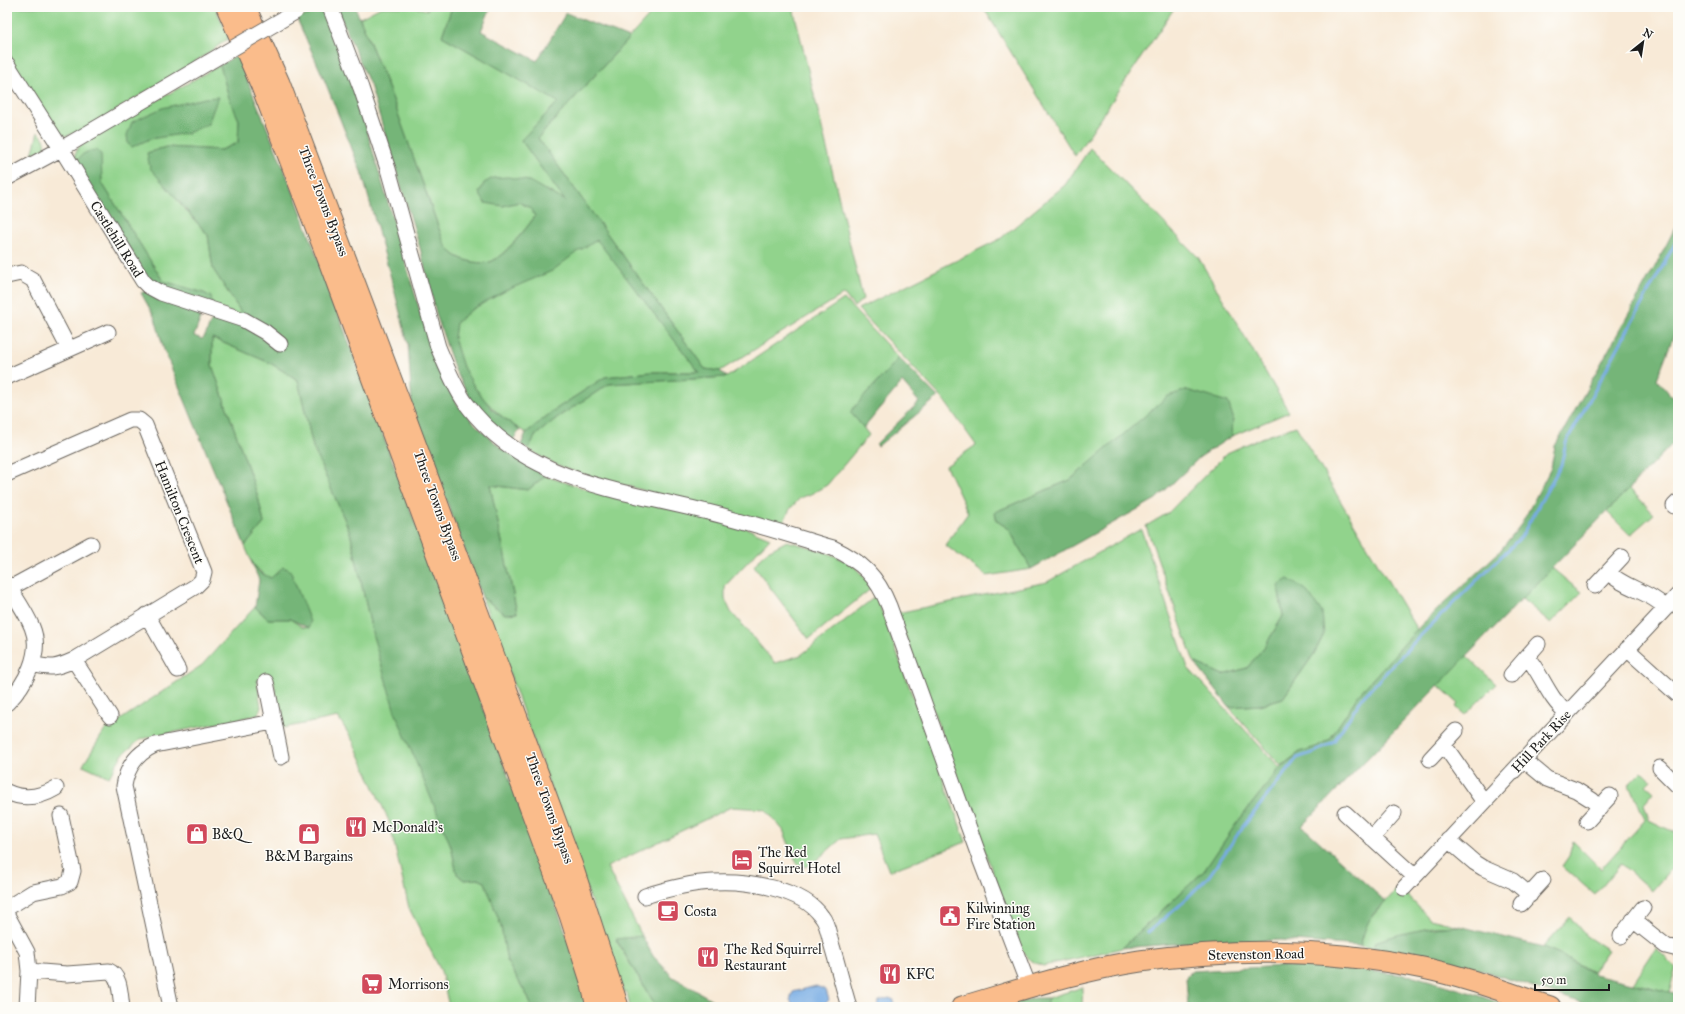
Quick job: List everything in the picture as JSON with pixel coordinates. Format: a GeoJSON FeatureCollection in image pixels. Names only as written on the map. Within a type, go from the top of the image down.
{"type":"FeatureCollection","features":[{"type":"Feature","properties":{"kind":"highway","name":"Three Towns Bypass"},"geometry":{"type":"LineString","coordinates":[[226,7],[261,84],[383,407],[565,901],[591,981],[597,1007]]}},
{"type":"Feature","properties":{"kind":"highway","name":"Three Towns Bypass"},"geometry":{"type":"LineString","coordinates":[[245,7],[279,83],[407,421],[572,866],[618,1007]]}},
{"type":"Feature","properties":{"kind":"highway","name":"Stevenston Road"},"geometry":{"type":"LineString","coordinates":[[962,1007],[1072,975],[1140,961],[1198,955],[1286,952],[1320,953],[1365,958],[1424,968],[1478,983],[1550,1007]]}},
{"type":"Feature","properties":{"kind":"street"},"geometry":{"type":"LineString","coordinates":[[330,7],[361,88],[388,169],[438,347],[464,401],[482,422],[501,440],[522,455],[545,468],[563,475],[611,489],[728,516],[834,548],[858,562],[869,572],[878,583],[889,606],[976,848],[1028,987]]}},
{"type":"Feature","properties":{"kind":"street"},"geometry":{"type":"LineString","coordinates":[[7,178],[62,149],[299,9]]}},
{"type":"Feature","properties":{"kind":"street","name":"Castlehill Road"},"geometry":{"type":"LineString","coordinates":[[7,65],[62,149],[138,274],[148,286],[161,292],[244,320],[265,332],[280,344]]}},
{"type":"Feature","properties":{"kind":"street"},"geometry":{"type":"LineString","coordinates":[[7,276],[21,273],[33,280],[69,349]]}},
{"type":"Feature","properties":{"kind":"street"},"geometry":{"type":"LineString","coordinates":[[7,377],[108,332]]}},
{"type":"Feature","properties":{"kind":"street","name":"Hamilton Crescent"},"geometry":{"type":"LineString","coordinates":[[7,474],[130,420],[134,419],[142,422],[145,425],[204,572],[202,580],[196,586],[74,660],[52,668],[32,664]]}},
{"type":"Feature","properties":{"kind":"street"},"geometry":{"type":"LineString","coordinates":[[7,703],[22,685],[32,664],[34,647],[32,628],[8,586],[91,544]]}},
{"type":"Feature","properties":{"kind":"street"},"geometry":{"type":"LineString","coordinates":[[1595,586],[1622,557]]}},
{"type":"Feature","properties":{"kind":"street"},"geometry":{"type":"LineString","coordinates":[[1608,572],[1615,579],[1654,598],[1666,608]]}},
{"type":"Feature","properties":{"kind":"street","name":"Hill Park Rise"},"geometry":{"type":"LineString","coordinates":[[1404,888],[1678,595]]}},
{"type":"Feature","properties":{"kind":"street"},"geometry":{"type":"LineString","coordinates":[[147,615],[178,670]]}},
{"type":"Feature","properties":{"kind":"street"},"geometry":{"type":"LineString","coordinates":[[1511,675],[1538,644]]}},
{"type":"Feature","properties":{"kind":"street"},"geometry":{"type":"LineString","coordinates":[[1627,649],[1678,695]]}},
{"type":"Feature","properties":{"kind":"street"},"geometry":{"type":"LineString","coordinates":[[1527,657],[1533,664],[1551,697],[1567,713]]}},
{"type":"Feature","properties":{"kind":"street"},"geometry":{"type":"LineString","coordinates":[[74,660],[110,716]]}},
{"type":"Feature","properties":{"kind":"street"},"geometry":{"type":"LineString","coordinates":[[266,682],[281,757]]}},
{"type":"Feature","properties":{"kind":"street"},"geometry":{"type":"LineString","coordinates":[[171,1007],[124,786],[126,776],[134,760],[146,749],[155,745],[273,722]]}},
{"type":"Feature","properties":{"kind":"street"},"geometry":{"type":"LineString","coordinates":[[1430,759],[1456,731]]}},
{"type":"Feature","properties":{"kind":"street"},"geometry":{"type":"LineString","coordinates":[[1444,745],[1484,802]]}},
{"type":"Feature","properties":{"kind":"street"},"geometry":{"type":"LineString","coordinates":[[1524,760],[1547,779],[1576,790],[1592,800],[1600,808]]}},
{"type":"Feature","properties":{"kind":"street"},"geometry":{"type":"LineString","coordinates":[[1660,768],[1678,786]]}},
{"type":"Feature","properties":{"kind":"street"},"geometry":{"type":"LineString","coordinates":[[7,792],[12,795],[34,797],[46,795],[56,788]]}},
{"type":"Feature","properties":{"kind":"street"},"geometry":{"type":"LineString","coordinates":[[1587,821],[1610,796]]}},
{"type":"Feature","properties":{"kind":"street"},"geometry":{"type":"LineString","coordinates":[[1344,813],[1414,876]]}},
{"type":"Feature","properties":{"kind":"street"},"geometry":{"type":"LineString","coordinates":[[1372,838],[1394,813]]}},
{"type":"Feature","properties":{"kind":"street"},"geometry":{"type":"LineString","coordinates":[[7,908],[33,892],[67,884],[72,879],[73,871],[61,816]]}},
{"type":"Feature","properties":{"kind":"street"},"geometry":{"type":"LineString","coordinates":[[1448,840],[1475,863],[1513,881],[1525,900],[1543,880]]}},
{"type":"Feature","properties":{"kind":"street"},"geometry":{"type":"LineString","coordinates":[[645,896],[675,887],[714,882],[757,885],[792,894],[804,900],[813,906],[824,918],[849,1007]]}},
{"type":"Feature","properties":{"kind":"street"},"geometry":{"type":"LineString","coordinates":[[1621,936],[1643,908]]}},
{"type":"Feature","properties":{"kind":"street"},"geometry":{"type":"LineString","coordinates":[[7,915],[28,952],[29,971],[27,1007]]}},
{"type":"Feature","properties":{"kind":"street"},"geometry":{"type":"LineString","coordinates":[[1633,920],[1666,946],[1678,948]]}},
{"type":"Feature","properties":{"kind":"street"},"geometry":{"type":"LineString","coordinates":[[29,971],[67,974],[106,970],[112,972],[118,979],[122,1007]]}},
{"type":"Feature","properties":{"kind":"green space"},"geometry":{"type":"Polygon","coordinates":[[[7,7],[215,7],[229,38],[204,56],[84,130],[66,136],[57,132],[7,54],[7,7]]]}},
{"type":"Feature","properties":{"kind":"green space"},"geometry":{"type":"Polygon","coordinates":[[[337,7],[355,7],[392,97],[445,244],[450,251],[458,257],[468,261],[480,263],[490,262],[501,255],[521,235],[535,216],[530,208],[519,202],[503,206],[485,203],[479,193],[484,183],[493,178],[508,177],[529,181],[565,201],[521,140],[558,102],[442,36],[452,7],[491,7],[481,31],[537,61],[566,13],[629,38],[538,138],[705,369],[720,371],[727,377],[609,384],[558,417],[536,435],[528,449],[521,445],[526,433],[553,411],[605,377],[651,372],[699,372],[597,240],[577,252],[552,271],[505,291],[471,310],[456,323],[454,338],[463,367],[475,388],[493,410],[520,430],[512,441],[488,419],[470,398],[455,370],[437,317],[420,248],[370,85],[337,7]]]}},
{"type":"Feature","properties":{"kind":"green space"},"geometry":{"type":"Polygon","coordinates":[[[381,7],[414,7],[428,10],[429,7],[452,7],[442,36],[559,102],[521,140],[566,202],[547,190],[503,206],[519,202],[530,208],[535,216],[508,249],[490,262],[480,263],[458,257],[449,250],[443,240],[392,97],[360,18],[381,7]]]}},
{"type":"Feature","properties":{"kind":"green space"},"geometry":{"type":"Polygon","coordinates":[[[657,7],[793,7],[863,299],[854,307],[844,294],[720,371],[705,369],[538,138],[657,7]]]}},
{"type":"Feature","properties":{"kind":"green space"},"geometry":{"type":"Polygon","coordinates":[[[983,7],[1175,7],[1075,156],[983,7]]]}},
{"type":"Feature","properties":{"kind":"green space"},"geometry":{"type":"Polygon","coordinates":[[[314,12],[323,13],[327,16],[354,87],[422,318],[443,377],[458,405],[476,425],[502,449],[545,476],[528,490],[490,485],[517,613],[505,614],[482,597],[412,407],[408,344],[362,174],[324,79],[297,19],[314,12]]]}},
{"type":"Feature","properties":{"kind":"green space"},"geometry":{"type":"Polygon","coordinates":[[[237,55],[295,196],[584,982],[589,1007],[532,1007],[527,995],[507,962],[501,926],[485,882],[478,879],[464,880],[457,874],[451,846],[395,712],[373,636],[350,532],[313,447],[298,380],[270,363],[212,338],[212,365],[258,497],[264,523],[245,546],[164,350],[155,318],[141,293],[148,290],[194,309],[199,313],[200,320],[194,336],[202,339],[214,319],[226,316],[244,317],[213,269],[208,235],[150,168],[147,153],[166,147],[221,150],[238,143],[239,120],[229,98],[220,65],[237,55]]]}},
{"type":"Feature","properties":{"kind":"green space"},"geometry":{"type":"Polygon","coordinates":[[[220,65],[229,98],[239,120],[238,143],[221,150],[166,147],[147,153],[180,204],[208,235],[213,269],[244,317],[213,306],[204,293],[163,281],[102,183],[101,164],[76,164],[76,151],[90,138],[220,65]]]}},
{"type":"Feature","properties":{"kind":"green space"},"geometry":{"type":"Polygon","coordinates":[[[218,97],[208,124],[188,133],[150,139],[132,147],[128,144],[127,135],[132,122],[162,108],[205,98],[218,97]]]}},
{"type":"Feature","properties":{"kind":"green space"},"geometry":{"type":"Polygon","coordinates":[[[38,132],[45,141],[45,148],[32,155],[38,132]]]}},
{"type":"Feature","properties":{"kind":"green space"},"geometry":{"type":"Polygon","coordinates":[[[1090,148],[1198,257],[1289,412],[1232,436],[1233,417],[1108,449],[1070,480],[995,512],[997,521],[1009,529],[1031,569],[987,576],[945,545],[968,513],[946,466],[976,445],[943,399],[858,309],[1000,239],[1065,185],[1090,148]]]}},
{"type":"Feature","properties":{"kind":"green space"},"geometry":{"type":"Polygon","coordinates":[[[96,150],[101,154],[102,183],[163,281],[204,293],[211,297],[213,306],[160,288],[146,278],[76,164],[83,154],[96,150]]]}},
{"type":"Feature","properties":{"kind":"green space"},"geometry":{"type":"Polygon","coordinates":[[[1678,222],[1678,324],[1657,379],[1678,404],[1678,438],[1302,826],[1386,902],[1369,921],[1360,946],[1280,940],[1172,944],[1122,948],[1204,871],[1236,824],[1280,768],[1300,752],[1316,747],[1330,739],[1359,694],[1420,626],[1499,552],[1522,523],[1551,468],[1555,446],[1657,263],[1678,222]]]}},
{"type":"Feature","properties":{"kind":"green space"},"geometry":{"type":"Polygon","coordinates":[[[597,239],[699,372],[651,372],[605,377],[553,411],[526,433],[498,413],[475,388],[466,374],[459,358],[453,325],[471,310],[597,239]]]}},
{"type":"Feature","properties":{"kind":"green space"},"geometry":{"type":"Polygon","coordinates":[[[844,299],[899,358],[851,412],[869,435],[827,485],[800,498],[790,509],[781,527],[575,472],[548,461],[528,449],[536,435],[558,417],[609,384],[727,377],[844,299]]]}},
{"type":"Feature","properties":{"kind":"green space"},"geometry":{"type":"Polygon","coordinates":[[[212,338],[270,363],[298,380],[313,447],[350,532],[373,636],[451,846],[457,874],[464,880],[478,879],[485,882],[501,926],[507,962],[527,995],[532,1007],[449,1007],[441,971],[409,908],[389,821],[353,741],[338,717],[283,728],[273,678],[257,680],[261,707],[258,715],[141,739],[122,755],[109,777],[83,765],[105,730],[202,665],[255,607],[268,619],[290,619],[302,627],[309,628],[283,567],[271,579],[255,566],[245,546],[264,523],[258,497],[212,365],[212,338]]]}},
{"type":"Feature","properties":{"kind":"green space"},"geometry":{"type":"Polygon","coordinates":[[[899,358],[938,397],[878,446],[876,444],[919,402],[902,382],[864,428],[850,412],[899,358]]]}},
{"type":"Feature","properties":{"kind":"green space"},"geometry":{"type":"Polygon","coordinates":[[[1187,390],[1228,402],[1233,417],[1232,436],[1200,457],[1156,499],[1031,569],[1009,529],[997,521],[995,512],[1070,480],[1168,396],[1187,390]]]}},
{"type":"Feature","properties":{"kind":"green space"},"geometry":{"type":"Polygon","coordinates":[[[1296,426],[1417,630],[1359,694],[1330,739],[1316,747],[1300,752],[1281,766],[1229,707],[1259,705],[1283,698],[1314,654],[1324,634],[1278,585],[1283,616],[1265,646],[1247,668],[1223,675],[1194,662],[1146,526],[1168,513],[1227,453],[1256,440],[1296,426]]]}},
{"type":"Feature","properties":{"kind":"green space"},"geometry":{"type":"Polygon","coordinates":[[[545,476],[589,490],[736,524],[770,538],[725,586],[725,599],[731,612],[775,663],[801,655],[876,596],[966,842],[889,871],[874,834],[841,839],[811,865],[799,868],[783,830],[765,809],[731,807],[607,867],[642,936],[616,940],[656,1007],[630,1007],[627,993],[624,993],[482,597],[505,614],[517,613],[490,485],[528,490],[545,476]]]}},
{"type":"Feature","properties":{"kind":"green space"},"geometry":{"type":"Polygon","coordinates":[[[1629,488],[1654,514],[1630,535],[1607,512],[1629,488]]]}},
{"type":"Feature","properties":{"kind":"green space"},"geometry":{"type":"Polygon","coordinates":[[[1141,529],[1188,668],[1280,768],[1236,824],[1204,871],[1122,948],[1043,966],[1031,961],[1022,951],[897,613],[1047,582],[1141,529]]]}},
{"type":"Feature","properties":{"kind":"green space"},"geometry":{"type":"Polygon","coordinates":[[[787,541],[823,551],[851,563],[873,587],[809,639],[754,566],[766,552],[787,541]]]}},
{"type":"Feature","properties":{"kind":"green space"},"geometry":{"type":"Polygon","coordinates":[[[251,561],[259,572],[271,578],[283,567],[290,570],[310,622],[309,628],[290,619],[268,619],[255,607],[259,580],[251,561]]]}},
{"type":"Feature","properties":{"kind":"green space"},"geometry":{"type":"Polygon","coordinates":[[[1552,568],[1582,592],[1551,623],[1522,599],[1552,568]]]}},
{"type":"Feature","properties":{"kind":"green space"},"geometry":{"type":"Polygon","coordinates":[[[1288,579],[1305,589],[1322,612],[1324,634],[1314,654],[1283,698],[1259,705],[1229,707],[1194,662],[1223,675],[1247,668],[1265,646],[1283,616],[1278,585],[1288,579]]]}},
{"type":"Feature","properties":{"kind":"green space"},"geometry":{"type":"Polygon","coordinates":[[[1467,656],[1496,684],[1465,715],[1456,707],[1459,704],[1438,685],[1467,656]]]}},
{"type":"Feature","properties":{"kind":"green space"},"geometry":{"type":"Polygon","coordinates":[[[1642,771],[1651,780],[1646,785],[1654,792],[1644,804],[1649,820],[1678,834],[1678,860],[1652,891],[1621,864],[1595,895],[1562,866],[1569,856],[1573,841],[1601,869],[1645,820],[1633,791],[1628,785],[1642,771]]]}},
{"type":"Feature","properties":{"kind":"green space"},"geometry":{"type":"Polygon","coordinates":[[[1399,887],[1430,919],[1459,926],[1432,927],[1376,942],[1373,948],[1360,946],[1367,922],[1399,887]]]}},
{"type":"Feature","properties":{"kind":"green space"},"geometry":{"type":"Polygon","coordinates":[[[1570,917],[1586,936],[1608,950],[1592,972],[1562,955],[1543,947],[1570,917]]]}},
{"type":"Feature","properties":{"kind":"green space"},"geometry":{"type":"Polygon","coordinates":[[[1459,926],[1543,947],[1562,955],[1594,974],[1678,994],[1678,1007],[1595,1007],[1481,970],[1438,959],[1373,948],[1375,942],[1396,935],[1427,929],[1459,926]]]}},
{"type":"Feature","properties":{"kind":"green space"},"geometry":{"type":"Polygon","coordinates":[[[642,936],[653,956],[673,977],[714,1001],[744,1007],[656,1007],[616,939],[642,936]]]}},
{"type":"Feature","properties":{"kind":"green space"},"geometry":{"type":"Polygon","coordinates":[[[1656,948],[1676,968],[1669,992],[1633,983],[1656,948]]]}},
{"type":"Feature","properties":{"kind":"green space"},"geometry":{"type":"Polygon","coordinates":[[[1285,966],[1332,967],[1414,976],[1475,994],[1509,1007],[1188,1007],[1186,977],[1192,971],[1285,966]]]}},
{"type":"Feature","properties":{"kind":"green space"},"geometry":{"type":"Polygon","coordinates":[[[1083,987],[1082,1007],[1046,1007],[1048,998],[1083,987]]]}},
{"type":"Feature","properties":{"kind":"green space"},"geometry":{"type":"Polygon","coordinates":[[[1035,998],[1048,998],[1046,1007],[999,1007],[1035,998]]]}},
{"type":"Feature","properties":{"kind":"water"},"geometry":{"type":"Polygon","coordinates":[[[816,986],[826,990],[829,1000],[821,1007],[794,1007],[790,1000],[793,992],[816,986]]]}},
{"type":"Feature","properties":{"kind":"water"},"geometry":{"type":"Polygon","coordinates":[[[889,998],[894,1000],[893,1007],[877,1007],[879,1001],[889,998]]]}},
{"type":"Feature","properties":{"kind":"waterway"},"geometry":{"type":"LineString","coordinates":[[1148,932],[1179,906],[1209,876],[1242,828],[1297,758],[1315,752],[1334,741],[1363,697],[1419,637],[1521,537],[1561,465],[1566,443],[1678,238]]}},
{"type":"Feature","properties":{"kind":"place","name":"McDonald's"},"geometry":{"type":"Point","coordinates":[356,827]}},
{"type":"Feature","properties":{"kind":"place","name":"B&Q"},"geometry":{"type":"Point","coordinates":[197,834]}},
{"type":"Feature","properties":{"kind":"place","name":"B&M Bargains"},"geometry":{"type":"Point","coordinates":[309,834]}},
{"type":"Feature","properties":{"kind":"place","name":"The Red Squirrel Hotel"},"geometry":{"type":"Point","coordinates":[742,860]}},
{"type":"Feature","properties":{"kind":"place","name":"Costa"},"geometry":{"type":"Point","coordinates":[668,911]}},
{"type":"Feature","properties":{"kind":"place","name":"Kilwinning Fire Station"},"geometry":{"type":"Point","coordinates":[950,916]}},
{"type":"Feature","properties":{"kind":"place","name":"The Red Squirrel Restaurant"},"geometry":{"type":"Point","coordinates":[708,957]}},
{"type":"Feature","properties":{"kind":"place","name":"KFC"},"geometry":{"type":"Point","coordinates":[890,974]}},
{"type":"Feature","properties":{"kind":"place","name":"Morrisons"},"geometry":{"type":"Point","coordinates":[372,984]}}]}
